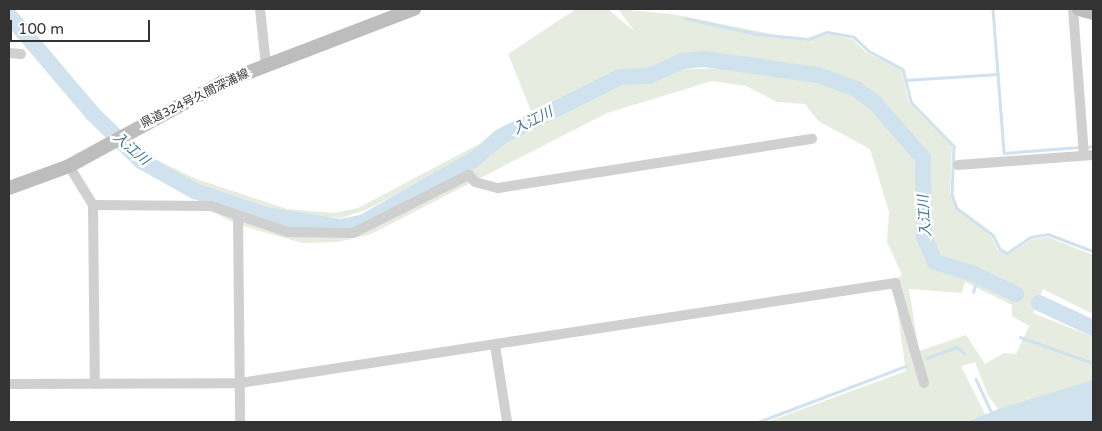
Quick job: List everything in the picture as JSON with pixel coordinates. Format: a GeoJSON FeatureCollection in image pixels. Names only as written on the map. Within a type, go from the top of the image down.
{"type":"FeatureCollection","features":[{"type":"Feature","properties":{"kind":"main road","name":"県道324号久間深浦線"},"geometry":{"type":"LineString","coordinates":[[9,188],[69,166],[130,131],[266,65],[414,9]]}},
{"type":"Feature","properties":{"kind":"main road"},"geometry":{"type":"LineString","coordinates":[[1079,9],[1093,14]]}},
{"type":"Feature","properties":{"kind":"street"},"geometry":{"type":"LineString","coordinates":[[260,9],[266,65]]}},
{"type":"Feature","properties":{"kind":"street"},"geometry":{"type":"LineString","coordinates":[[958,165],[1089,155],[1073,9]]}},
{"type":"Feature","properties":{"kind":"street"},"geometry":{"type":"LineString","coordinates":[[9,53],[21,54]]}},
{"type":"Feature","properties":{"kind":"street"},"geometry":{"type":"LineString","coordinates":[[93,205],[211,206],[288,232],[353,233],[469,176],[475,182],[498,188],[812,139]]}},
{"type":"Feature","properties":{"kind":"street"},"geometry":{"type":"LineString","coordinates":[[69,166],[93,205],[95,384]]}},
{"type":"Feature","properties":{"kind":"street"},"geometry":{"type":"LineString","coordinates":[[238,216],[240,422]]}},
{"type":"Feature","properties":{"kind":"street"},"geometry":{"type":"LineString","coordinates":[[9,384],[240,383],[895,283],[924,383]]}},
{"type":"Feature","properties":{"kind":"street"},"geometry":{"type":"LineString","coordinates":[[495,345],[506,422]]}},
{"type":"Feature","properties":{"kind":"shaded area"},"geometry":{"type":"Polygon","coordinates":[[[576,9],[608,9],[635,32],[618,9],[672,14],[806,41],[828,34],[852,39],[867,53],[901,69],[909,103],[952,146],[950,195],[956,208],[991,236],[998,250],[1007,255],[1031,240],[1048,237],[1093,255],[1093,314],[1043,289],[1033,313],[1093,337],[1093,394],[1006,421],[988,395],[975,362],[961,366],[989,422],[767,422],[906,371],[893,281],[902,275],[887,242],[889,212],[870,149],[818,121],[805,104],[777,102],[746,86],[712,81],[607,113],[371,234],[338,242],[302,243],[236,224],[210,210],[285,226],[340,230],[365,224],[490,157],[505,138],[590,94],[630,79],[648,82],[685,69],[749,68],[825,82],[866,103],[909,151],[918,168],[921,243],[938,271],[970,277],[1015,298],[1018,291],[979,269],[945,263],[930,245],[929,164],[873,96],[835,73],[697,52],[662,66],[625,71],[531,111],[508,54],[576,9]],[[965,282],[962,293],[909,289],[919,351],[966,335],[985,364],[1004,353],[1016,354],[1029,326],[1012,316],[1012,305],[965,282]]]}},
{"type":"Feature","properties":{"kind":"shaded area"},"geometry":{"type":"Polygon","coordinates":[[[129,138],[149,156],[194,178],[287,209],[334,213],[358,208],[479,144],[471,155],[366,210],[341,218],[288,214],[199,186],[144,159],[129,138]]]}},
{"type":"Feature","properties":{"kind":"water"},"geometry":{"type":"Polygon","coordinates":[[[1093,380],[1093,422],[967,422],[996,410],[1093,380]]]}},
{"type":"Feature","properties":{"kind":"waterway"},"geometry":{"type":"LineString","coordinates":[[993,9],[1004,153],[1079,147]]}},
{"type":"Feature","properties":{"kind":"waterway","name":"入江川"},"geometry":{"type":"LineString","coordinates":[[9,15],[92,113],[141,161],[195,191],[265,215],[341,227],[364,222],[476,158],[500,137],[620,77],[649,76],[682,61],[705,59],[818,75],[856,89],[874,102],[923,158],[924,237],[935,262],[971,273],[1016,294]]}},
{"type":"Feature","properties":{"kind":"waterway"},"geometry":{"type":"LineString","coordinates":[[685,18],[758,34],[808,39],[827,32],[854,37],[869,51],[903,69],[911,102],[954,146],[952,195],[957,208],[993,235],[1000,249],[1007,253],[1031,237],[1048,234],[1093,251]]}},
{"type":"Feature","properties":{"kind":"waterway"},"geometry":{"type":"LineString","coordinates":[[905,80],[998,74]]}},
{"type":"Feature","properties":{"kind":"waterway"},"geometry":{"type":"LineString","coordinates":[[1085,147],[1093,146]]}},
{"type":"Feature","properties":{"kind":"waterway"},"geometry":{"type":"LineString","coordinates":[[973,292],[978,276]]}},
{"type":"Feature","properties":{"kind":"waterway","name":"入江川"},"geometry":{"type":"LineString","coordinates":[[1039,303],[1093,328]]}},
{"type":"Feature","properties":{"kind":"waterway"},"geometry":{"type":"LineString","coordinates":[[1020,337],[1093,363]]}},
{"type":"Feature","properties":{"kind":"waterway"},"geometry":{"type":"LineString","coordinates":[[927,358],[957,347],[964,353]]}},
{"type":"Feature","properties":{"kind":"waterway"},"geometry":{"type":"LineString","coordinates":[[758,422],[906,366]]}},
{"type":"Feature","properties":{"kind":"waterway"},"geometry":{"type":"LineString","coordinates":[[976,379],[992,414]]}}]}
